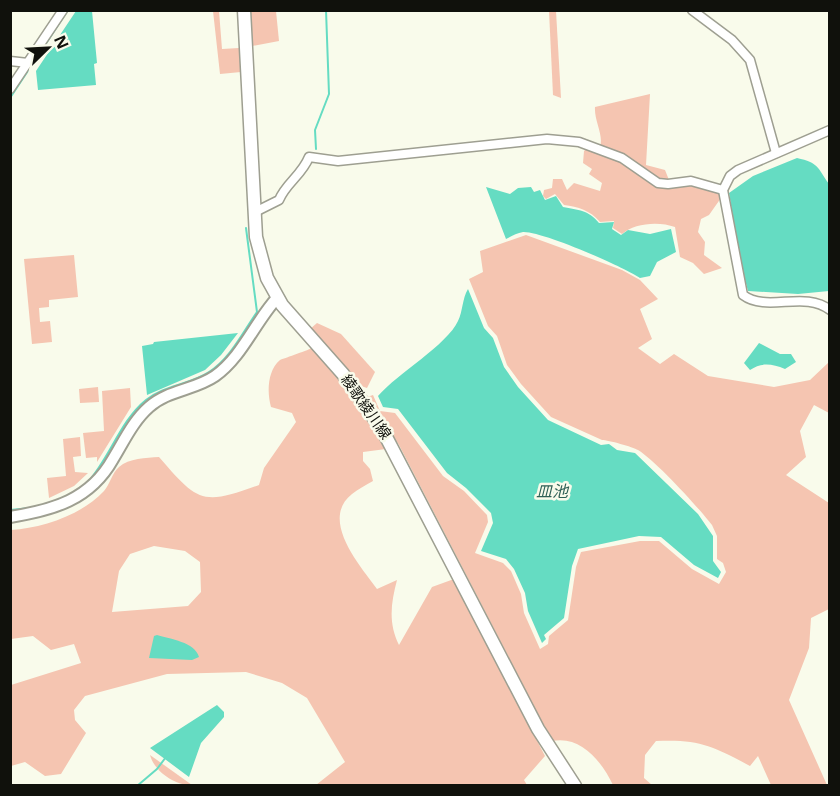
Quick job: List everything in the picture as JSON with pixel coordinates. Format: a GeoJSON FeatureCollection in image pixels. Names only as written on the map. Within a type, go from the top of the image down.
{"type":"FeatureCollection","features":[{"type":"Feature","properties":{"kind":"main road","name":"綾歌綾川線"},"geometry":{"type":"LineString","coordinates":[[244,10],[258,251],[267,278],[277,298],[343,374],[383,431],[538,729],[575,786]]}},
{"type":"Feature","properties":{"kind":"street"},"geometry":{"type":"LineString","coordinates":[[10,89],[63,10]]}},
{"type":"Feature","properties":{"kind":"street"},"geometry":{"type":"LineString","coordinates":[[692,10],[732,40],[750,60],[776,153]]}},
{"type":"Feature","properties":{"kind":"street"},"geometry":{"type":"LineString","coordinates":[[10,61],[28,63]]}},
{"type":"Feature","properties":{"kind":"street"},"geometry":{"type":"LineString","coordinates":[[830,130],[738,170],[730,176],[723,190],[743,295],[749,299],[764,301],[814,302],[830,310]]}},
{"type":"Feature","properties":{"kind":"street"},"geometry":{"type":"LineString","coordinates":[[255,212],[279,200],[283,190],[302,173],[309,157],[338,161],[546,139],[579,142],[622,158],[658,183],[691,181],[723,190]]}},
{"type":"Feature","properties":{"kind":"street"},"geometry":{"type":"LineString","coordinates":[[10,517],[49,511],[82,495],[110,465],[139,418],[150,405],[171,393],[216,376],[234,357],[277,298]]}},
{"type":"Feature","properties":{"kind":"shaded area"},"geometry":{"type":"Polygon","coordinates":[[[213,11],[219,11],[222,49],[239,48],[241,72],[220,74],[213,11]]]}},
{"type":"Feature","properties":{"kind":"shaded area"},"geometry":{"type":"Polygon","coordinates":[[[251,11],[276,11],[279,41],[252,46],[251,11]]]}},
{"type":"Feature","properties":{"kind":"shaded area"},"geometry":{"type":"Polygon","coordinates":[[[549,11],[556,11],[561,98],[553,95],[549,11]]]}},
{"type":"Feature","properties":{"kind":"shaded area"},"geometry":{"type":"Polygon","coordinates":[[[650,94],[646,165],[665,170],[669,180],[717,190],[721,198],[709,215],[701,219],[698,232],[705,242],[704,255],[722,268],[704,274],[693,263],[680,257],[675,227],[647,224],[633,227],[622,234],[613,228],[614,221],[600,222],[584,210],[564,205],[555,194],[546,199],[543,196],[544,190],[552,188],[553,179],[562,179],[567,190],[574,183],[600,191],[602,183],[589,174],[592,169],[583,163],[584,151],[591,144],[600,147],[601,138],[595,107],[650,94]]]}},
{"type":"Feature","properties":{"kind":"shaded area"},"geometry":{"type":"Polygon","coordinates":[[[526,235],[622,270],[640,280],[658,299],[640,309],[652,339],[638,348],[660,364],[674,354],[708,376],[774,387],[810,380],[829,362],[829,413],[814,405],[800,431],[806,457],[786,475],[829,503],[829,609],[811,618],[809,648],[789,700],[827,785],[771,785],[758,756],[750,766],[705,745],[684,741],[656,741],[645,755],[644,778],[652,785],[613,785],[597,759],[581,746],[562,740],[552,741],[399,445],[367,397],[373,395],[380,411],[395,413],[443,476],[464,491],[487,515],[488,522],[475,553],[503,563],[511,571],[521,594],[524,613],[540,649],[548,644],[549,636],[568,620],[576,567],[581,552],[640,541],[659,541],[692,569],[719,584],[726,572],[723,563],[717,559],[717,536],[712,525],[655,464],[635,449],[602,440],[551,417],[507,365],[497,336],[488,326],[469,279],[483,272],[480,251],[526,235]]]}},
{"type":"Feature","properties":{"kind":"shaded area"},"geometry":{"type":"Polygon","coordinates":[[[74,255],[78,297],[49,300],[49,307],[39,308],[40,322],[50,321],[52,342],[32,344],[24,259],[74,255]]]}},
{"type":"Feature","properties":{"kind":"shaded area"},"geometry":{"type":"Polygon","coordinates":[[[317,323],[341,334],[375,372],[367,388],[361,386],[309,330],[317,323]]]}},
{"type":"Feature","properties":{"kind":"shaded area"},"geometry":{"type":"Polygon","coordinates":[[[312,348],[354,396],[386,449],[363,452],[363,461],[370,469],[373,481],[352,494],[343,505],[340,517],[341,530],[346,543],[377,589],[397,580],[393,597],[392,621],[399,645],[432,587],[454,579],[545,756],[524,780],[527,785],[316,785],[345,762],[307,698],[282,683],[246,672],[167,674],[85,696],[74,710],[75,720],[86,733],[61,774],[45,776],[25,762],[11,766],[11,685],[81,663],[74,644],[51,650],[33,636],[11,639],[11,530],[61,519],[85,507],[104,491],[119,467],[138,459],[159,457],[183,483],[202,496],[225,496],[259,485],[264,468],[296,422],[292,413],[271,407],[270,376],[280,360],[312,348]],[[154,546],[130,554],[119,571],[112,612],[188,606],[201,592],[200,562],[185,551],[154,546]]]}},
{"type":"Feature","properties":{"kind":"shaded area"},"geometry":{"type":"Polygon","coordinates":[[[98,387],[99,402],[80,403],[79,389],[98,387]]]}},
{"type":"Feature","properties":{"kind":"shaded area"},"geometry":{"type":"Polygon","coordinates":[[[130,388],[131,407],[97,462],[97,457],[86,458],[83,433],[104,431],[102,391],[130,388]]]}},
{"type":"Feature","properties":{"kind":"shaded area"},"geometry":{"type":"Polygon","coordinates":[[[80,437],[81,456],[73,457],[75,472],[88,473],[74,486],[49,498],[47,478],[66,476],[63,439],[80,437]]]}},
{"type":"Feature","properties":{"kind":"shaded area"},"geometry":{"type":"Polygon","coordinates":[[[150,755],[192,785],[179,783],[166,776],[156,767],[150,755]]]}},
{"type":"Feature","properties":{"kind":"water"},"geometry":{"type":"Polygon","coordinates":[[[76,11],[92,11],[97,63],[94,64],[96,85],[38,90],[36,71],[76,11]]]}},
{"type":"Feature","properties":{"kind":"water"},"geometry":{"type":"Polygon","coordinates":[[[797,158],[814,164],[829,184],[829,291],[798,294],[748,291],[740,261],[729,193],[753,176],[797,158]]]}},
{"type":"Feature","properties":{"kind":"water"},"geometry":{"type":"Polygon","coordinates":[[[486,187],[510,194],[518,188],[531,187],[534,192],[540,190],[545,200],[556,196],[563,207],[587,213],[599,223],[614,222],[612,229],[621,235],[628,230],[650,234],[671,229],[676,252],[657,262],[650,276],[640,278],[601,258],[547,237],[523,232],[506,239],[486,187]]]}},
{"type":"Feature","properties":{"kind":"water","name":"皿池"},"geometry":{"type":"Polygon","coordinates":[[[468,289],[484,328],[493,338],[504,367],[518,387],[548,420],[601,445],[609,444],[617,450],[635,453],[698,514],[713,536],[713,561],[721,572],[718,578],[694,565],[661,537],[639,536],[578,549],[572,566],[564,618],[544,635],[546,639],[542,643],[514,569],[506,559],[481,551],[493,523],[491,513],[447,473],[398,409],[383,407],[378,396],[444,340],[460,317],[468,289]]]}},
{"type":"Feature","properties":{"kind":"water"},"geometry":{"type":"Polygon","coordinates":[[[238,333],[221,355],[205,370],[147,395],[142,346],[154,342],[238,333]]]}},
{"type":"Feature","properties":{"kind":"water"},"geometry":{"type":"Polygon","coordinates":[[[759,343],[780,354],[791,354],[796,362],[785,369],[767,365],[750,370],[744,363],[759,343]]]}},
{"type":"Feature","properties":{"kind":"water"},"geometry":{"type":"Polygon","coordinates":[[[157,635],[193,648],[199,657],[192,660],[149,658],[154,636],[157,635]]]}},
{"type":"Feature","properties":{"kind":"water"},"geometry":{"type":"Polygon","coordinates":[[[217,705],[224,712],[224,717],[201,743],[189,777],[150,748],[217,705]]]}},
{"type":"Feature","properties":{"kind":"waterway"},"geometry":{"type":"LineString","coordinates":[[10,98],[68,10]]}},
{"type":"Feature","properties":{"kind":"waterway"},"geometry":{"type":"LineString","coordinates":[[316,149],[315,130],[329,94],[326,10]]}},
{"type":"Feature","properties":{"kind":"waterway"},"geometry":{"type":"LineString","coordinates":[[88,482],[137,409],[153,395],[193,380],[217,367],[230,353],[257,312],[246,228]]}},
{"type":"Feature","properties":{"kind":"waterway"},"geometry":{"type":"LineString","coordinates":[[10,510],[31,508]]}},
{"type":"Feature","properties":{"kind":"waterway"},"geometry":{"type":"LineString","coordinates":[[137,786],[157,769],[166,757]]}}]}
